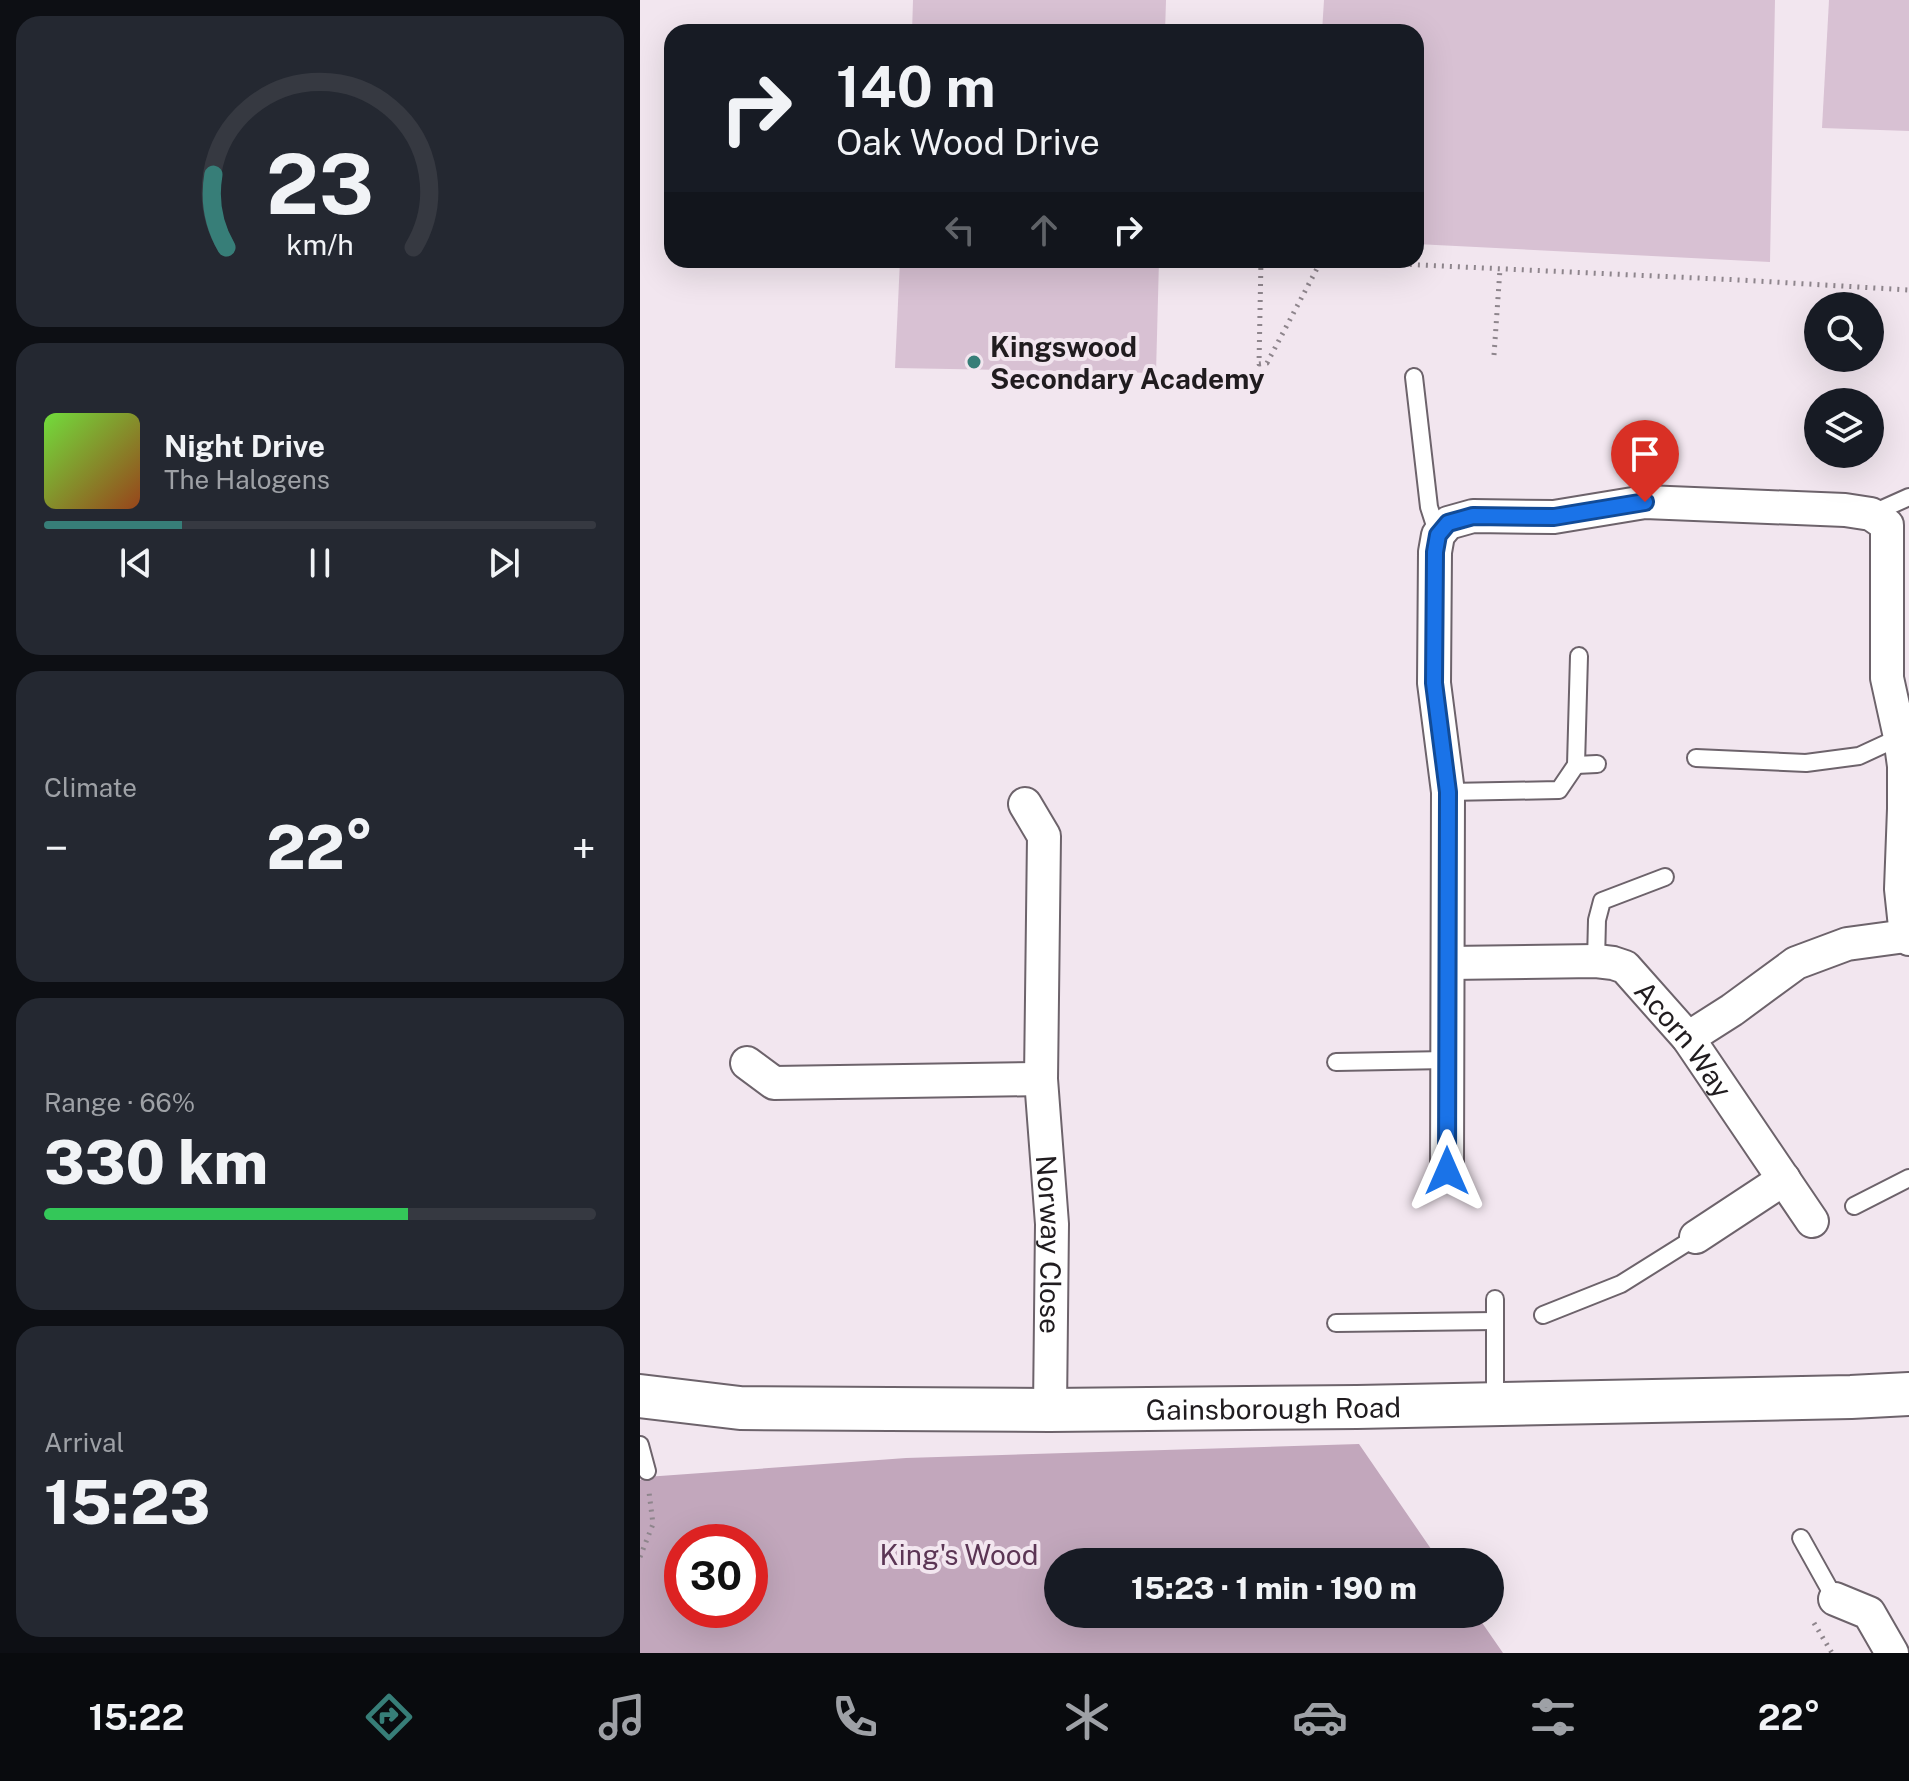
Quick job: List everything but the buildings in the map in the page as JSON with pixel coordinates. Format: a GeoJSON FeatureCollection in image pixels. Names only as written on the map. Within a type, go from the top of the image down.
{"type":"FeatureCollection","features":[{"type":"Feature","properties":{"kind":"street"},"geometry":{"type":"LineString","coordinates":[[1447,1171],[1448,792],[1434,683],[1435,552],[1438,535],[1448,523],[1473,516],[1554,517],[1645,502],[1845,510],[1871,514],[1887,525],[1887,678],[1904,766],[1901,889],[1908,937],[1847,944],[1796,963],[1688,1038]]}},
{"type":"Feature","properties":{"kind":"street","name":"Norway Close"},"geometry":{"type":"LineString","coordinates":[[1025,804],[1044,836],[1041,1079],[1052,1224],[1050,1410]]}},
{"type":"Feature","properties":{"kind":"street","name":"Acorn Way"},"geometry":{"type":"LineString","coordinates":[[1449,963],[1596,961],[1625,967],[1688,1038],[1812,1221]]}},
{"type":"Feature","properties":{"kind":"street"},"geometry":{"type":"LineString","coordinates":[[747,1063],[774,1083],[1041,1079]]}},
{"type":"Feature","properties":{"kind":"street"},"geometry":{"type":"LineString","coordinates":[[1696,1237],[1784,1179]]}},
{"type":"Feature","properties":{"kind":"street","name":"Gainsborough Road"},"geometry":{"type":"LineString","coordinates":[[640,1396],[740,1408],[1050,1410],[1835,1398],[1909,1394]]}},
{"type":"Feature","properties":{"kind":"street"},"geometry":{"type":"LineString","coordinates":[[1822,1607],[1869,1613],[1892,1653]]}},
{"type":"Feature","properties":{"kind":"lane"},"geometry":{"type":"LineString","coordinates":[[1414,377],[1429,507],[1438,535]]}},
{"type":"Feature","properties":{"kind":"lane"},"geometry":{"type":"LineString","coordinates":[[1871,514],[1909,497]]}},
{"type":"Feature","properties":{"kind":"lane"},"geometry":{"type":"LineString","coordinates":[[1448,792],[1559,790],[1576,765],[1579,656]]}},
{"type":"Feature","properties":{"kind":"lane"},"geometry":{"type":"LineString","coordinates":[[1696,758],[1806,763],[1859,756],[1900,737]]}},
{"type":"Feature","properties":{"kind":"lane"},"geometry":{"type":"LineString","coordinates":[[1576,765],[1597,764]]}},
{"type":"Feature","properties":{"kind":"lane"},"geometry":{"type":"LineString","coordinates":[[1596,961],[1597,920],[1602,901],[1665,877]]}},
{"type":"Feature","properties":{"kind":"lane"},"geometry":{"type":"LineString","coordinates":[[1336,1062],[1447,1060]]}},
{"type":"Feature","properties":{"kind":"lane"},"geometry":{"type":"LineString","coordinates":[[1854,1206],[1909,1178]]}},
{"type":"Feature","properties":{"kind":"lane"},"geometry":{"type":"LineString","coordinates":[[1543,1315],[1621,1284],[1696,1237]]}},
{"type":"Feature","properties":{"kind":"lane"},"geometry":{"type":"LineString","coordinates":[[1495,1299],[1495,1404]]}},
{"type":"Feature","properties":{"kind":"lane"},"geometry":{"type":"LineString","coordinates":[[1336,1323],[1495,1321]]}},
{"type":"Feature","properties":{"kind":"lane"},"geometry":{"type":"LineString","coordinates":[[640,1445],[647,1471]]}},
{"type":"Feature","properties":{"kind":"lane"},"geometry":{"type":"LineString","coordinates":[[1801,1538],[1822,1607]]}},
{"type":"Feature","properties":{"kind":"path"},"geometry":{"type":"LineString","coordinates":[[1424,266],[1909,290]]}},
{"type":"Feature","properties":{"kind":"path"},"geometry":{"type":"LineString","coordinates":[[1261,268],[1259,364],[1267,363],[1314,268]]}},
{"type":"Feature","properties":{"kind":"path"},"geometry":{"type":"LineString","coordinates":[[1494,355],[1500,269]]}},
{"type":"Feature","properties":{"kind":"path"},"geometry":{"type":"LineString","coordinates":[[640,1557],[653,1524],[647,1471]]}},
{"type":"Feature","properties":{"kind":"path"},"geometry":{"type":"LineString","coordinates":[[1822,1607],[1832,1653]]}},
{"type":"Feature","properties":{"kind":"shaded area"},"geometry":{"type":"Polygon","coordinates":[[[913,0],[1166,0],[1165,24],[912,24],[913,0]]]}},
{"type":"Feature","properties":{"kind":"shaded area"},"geometry":{"type":"Polygon","coordinates":[[[1324,0],[1775,0],[1770,262],[1424,244],[1424,24],[1322,24],[1324,0]]]}},
{"type":"Feature","properties":{"kind":"shaded area"},"geometry":{"type":"Polygon","coordinates":[[[1829,0],[1909,0],[1909,131],[1822,128],[1829,0]]]}},
{"type":"Feature","properties":{"kind":"shaded area"},"geometry":{"type":"Polygon","coordinates":[[[900,268],[1159,268],[1156,373],[895,368],[900,268]]]}},
{"type":"Feature","properties":{"kind":"green space","name":"King's Wood"},"geometry":{"type":"Polygon","coordinates":[[[1359,1444],[1430,1548],[1044,1548],[1044,1628],[1486,1628],[1503,1653],[640,1653],[640,1480],[646,1477],[906,1458],[1359,1444]]]}},
{"type":"Feature","properties":{"kind":"place","name":"Kingswood Secondary Academy"},"geometry":{"type":"Point","coordinates":[974,362]}},
{"type":"Feature","properties":{"kind":"route"},"geometry":{"type":"LineString","coordinates":[[1447,1171],[1448,792],[1434,683],[1435,552],[1438,535],[1448,523],[1473,516],[1554,517],[1645,502]]}}]}
